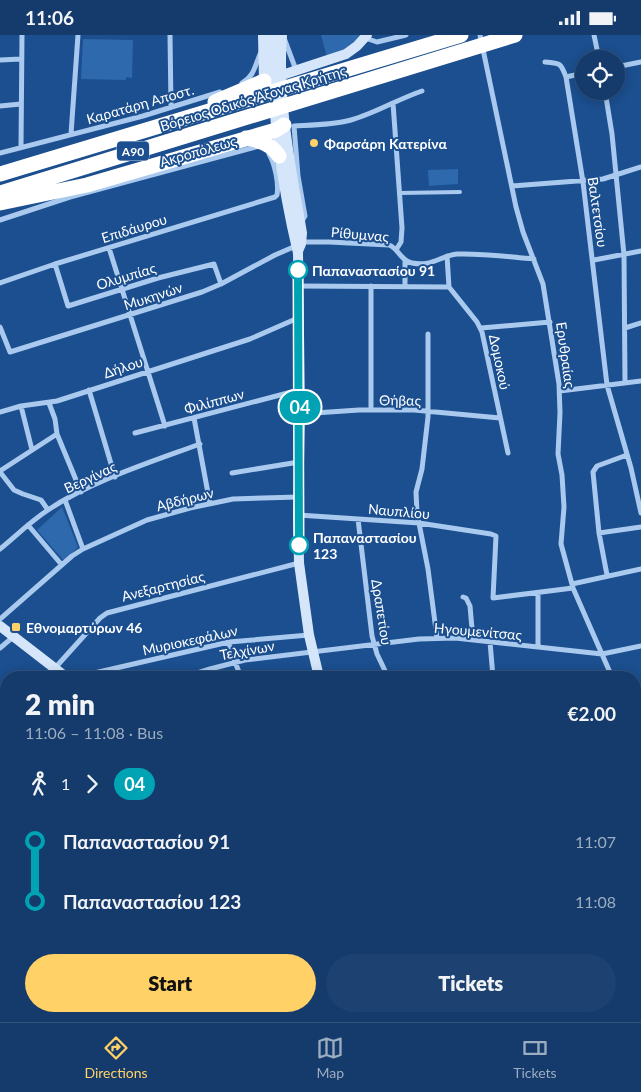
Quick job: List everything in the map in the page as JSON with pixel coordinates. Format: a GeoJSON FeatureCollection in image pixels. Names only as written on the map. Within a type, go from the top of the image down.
{"type":"FeatureCollection","features":[{"type":"Feature","properties":{"kind":"highway","name":"Βόρειος Οδικός Άξονας Κρήτης"},"geometry":{"type":"LineString","coordinates":[[0,193],[515,35]]}},
{"type":"Feature","properties":{"kind":"highway","name":"Βόρειος Οδικός Άξονας Κρήτης"},"geometry":{"type":"LineString","coordinates":[[0,174],[460,36]]}},
{"type":"Feature","properties":{"kind":"highway"},"geometry":{"type":"LineString","coordinates":[[187,118],[200,108],[264,81]]}},
{"type":"Feature","properties":{"kind":"highway"},"geometry":{"type":"LineString","coordinates":[[0,203],[87,185],[284,127]]}},
{"type":"Feature","properties":{"kind":"highway"},"geometry":{"type":"LineString","coordinates":[[244,138],[262,142],[273,149],[279,156]]}},
{"type":"Feature","properties":{"kind":"main road"},"geometry":{"type":"LineString","coordinates":[[263,35],[264,81],[346,54],[366,36]]}},
{"type":"Feature","properties":{"kind":"main road"},"geometry":{"type":"LineString","coordinates":[[272,35],[272,83],[284,127],[279,156],[300,226],[298,247]]}},
{"type":"Feature","properties":{"kind":"main road"},"geometry":{"type":"LineString","coordinates":[[282,35],[281,70],[284,127],[298,247],[299,563],[318,671]]}},
{"type":"Feature","properties":{"kind":"main road"},"geometry":{"type":"LineString","coordinates":[[0,626],[58,671]]}},
{"type":"Feature","properties":{"kind":"street"},"geometry":{"type":"LineString","coordinates":[[21,147],[22,35]]}},
{"type":"Feature","properties":{"kind":"street"},"geometry":{"type":"LineString","coordinates":[[71,134],[78,35]]}},
{"type":"Feature","properties":{"kind":"street"},"geometry":{"type":"LineString","coordinates":[[170,35],[171,106]]}},
{"type":"Feature","properties":{"kind":"street"},"geometry":{"type":"LineString","coordinates":[[282,35],[296,70]]}},
{"type":"Feature","properties":{"kind":"street"},"geometry":{"type":"LineString","coordinates":[[366,36],[377,42],[406,35]]}},
{"type":"Feature","properties":{"kind":"street","name":"Ερυθραίας"},"geometry":{"type":"LineString","coordinates":[[480,35],[519,220],[543,284],[550,322],[560,391],[558,454],[562,475],[564,507],[561,544],[572,586],[609,671]]}},
{"type":"Feature","properties":{"kind":"street"},"geometry":{"type":"LineString","coordinates":[[594,35],[597,50]]}},
{"type":"Feature","properties":{"kind":"street"},"geometry":{"type":"LineString","coordinates":[[237,85],[253,75],[264,47]]}},
{"type":"Feature","properties":{"kind":"street"},"geometry":{"type":"LineString","coordinates":[[0,60],[21,59]]}},
{"type":"Feature","properties":{"kind":"street"},"geometry":{"type":"LineString","coordinates":[[545,62],[559,63],[566,77],[575,75]]}},
{"type":"Feature","properties":{"kind":"street"},"geometry":{"type":"LineString","coordinates":[[625,65],[641,62]]}},
{"type":"Feature","properties":{"kind":"street","name":"Βαλτετσίου"},"geometry":{"type":"LineString","coordinates":[[566,77],[594,260],[607,383],[641,513]]}},
{"type":"Feature","properties":{"kind":"street","name":"Καρατάρη Αποστ."},"geometry":{"type":"LineString","coordinates":[[0,153],[143,116],[226,90]]}},
{"type":"Feature","properties":{"kind":"street"},"geometry":{"type":"LineString","coordinates":[[300,226],[305,216],[298,176],[284,127],[343,122],[370,114],[422,91]]}},
{"type":"Feature","properties":{"kind":"street"},"geometry":{"type":"LineString","coordinates":[[607,100],[624,255],[625,383]]}},
{"type":"Feature","properties":{"kind":"street"},"geometry":{"type":"LineString","coordinates":[[393,103],[402,240],[396,250]]}},
{"type":"Feature","properties":{"kind":"street"},"geometry":{"type":"LineString","coordinates":[[0,106],[20,104]]}},
{"type":"Feature","properties":{"kind":"street","name":"Ακροπόλεως"},"geometry":{"type":"LineString","coordinates":[[0,221],[70,197],[256,146],[264,149],[271,158],[278,190],[275,197]]}},
{"type":"Feature","properties":{"kind":"street"},"geometry":{"type":"LineString","coordinates":[[512,186],[583,182],[616,176],[641,167]]}},
{"type":"Feature","properties":{"kind":"street","name":"Επιδάυρου"},"geometry":{"type":"LineString","coordinates":[[0,283],[55,264],[275,197]]}},
{"type":"Feature","properties":{"kind":"street","name":"Ρίθυμνας"},"geometry":{"type":"LineString","coordinates":[[298,247],[318,242],[378,244],[391,246],[406,261]]}},
{"type":"Feature","properties":{"kind":"street","name":"Μυκηνών"},"geometry":{"type":"LineString","coordinates":[[0,327],[10,352],[194,295],[298,247]]}},
{"type":"Feature","properties":{"kind":"street"},"geometry":{"type":"LineString","coordinates":[[109,248],[165,426]]}},
{"type":"Feature","properties":{"kind":"street"},"geometry":{"type":"LineString","coordinates":[[594,260],[641,251]]}},
{"type":"Feature","properties":{"kind":"street"},"geometry":{"type":"LineString","coordinates":[[405,286],[406,261],[415,264],[427,264],[455,254],[534,259]]}},
{"type":"Feature","properties":{"kind":"street"},"geometry":{"type":"LineString","coordinates":[[299,286],[449,287],[447,257]]}},
{"type":"Feature","properties":{"kind":"street","name":"Ολυμπίας"},"geometry":{"type":"LineString","coordinates":[[55,264],[68,306],[158,277],[214,264],[221,284]]}},
{"type":"Feature","properties":{"kind":"street"},"geometry":{"type":"LineString","coordinates":[[371,286],[371,411]]}},
{"type":"Feature","properties":{"kind":"street","name":"Δομοκού"},"geometry":{"type":"LineString","coordinates":[[449,287],[481,329],[508,453]]}},
{"type":"Feature","properties":{"kind":"street","name":"Δήλου"},"geometry":{"type":"LineString","coordinates":[[0,412],[21,406],[49,403],[250,339],[298,318]]}},
{"type":"Feature","properties":{"kind":"street"},"geometry":{"type":"LineString","coordinates":[[481,329],[499,325],[550,322]]}},
{"type":"Feature","properties":{"kind":"street"},"geometry":{"type":"LineString","coordinates":[[625,328],[641,323]]}},
{"type":"Feature","properties":{"kind":"street"},"geometry":{"type":"LineString","coordinates":[[428,334],[428,411],[422,469],[416,492],[436,638]]}},
{"type":"Feature","properties":{"kind":"street"},"geometry":{"type":"LineString","coordinates":[[560,391],[607,383],[641,381]]}},
{"type":"Feature","properties":{"kind":"street"},"geometry":{"type":"LineString","coordinates":[[89,390],[115,477]]}},
{"type":"Feature","properties":{"kind":"street","name":"Φιλίππων"},"geometry":{"type":"LineString","coordinates":[[135,433],[299,390]]}},
{"type":"Feature","properties":{"kind":"street"},"geometry":{"type":"LineString","coordinates":[[49,403],[55,419],[57,434],[81,492]]}},
{"type":"Feature","properties":{"kind":"street"},"geometry":{"type":"LineString","coordinates":[[21,406],[32,450]]}},
{"type":"Feature","properties":{"kind":"street","name":"Θήβας"},"geometry":{"type":"LineString","coordinates":[[300,414],[428,411],[500,419]]}},
{"type":"Feature","properties":{"kind":"street"},"geometry":{"type":"LineString","coordinates":[[194,418],[210,504]]}},
{"type":"Feature","properties":{"kind":"street"},"geometry":{"type":"LineString","coordinates":[[48,510],[41,500],[14,490],[0,471],[57,434]]}},
{"type":"Feature","properties":{"kind":"street","name":"Βεργίνας"},"geometry":{"type":"LineString","coordinates":[[0,549],[28,525],[65,500],[115,477],[200,444]]}},
{"type":"Feature","properties":{"kind":"street"},"geometry":{"type":"LineString","coordinates":[[606,575],[598,533],[593,469],[596,466],[627,455]]}},
{"type":"Feature","properties":{"kind":"street"},"geometry":{"type":"LineString","coordinates":[[232,473],[299,461]]}},
{"type":"Feature","properties":{"kind":"street","name":"Αβδήρων"},"geometry":{"type":"LineString","coordinates":[[61,565],[83,549],[147,520],[233,499],[298,497]]}},
{"type":"Feature","properties":{"kind":"street"},"geometry":{"type":"LineString","coordinates":[[65,500],[83,549]]}},
{"type":"Feature","properties":{"kind":"street","name":"Ναυπλίου"},"geometry":{"type":"LineString","coordinates":[[298,515],[419,523],[491,534],[496,536],[493,598],[538,593]]}},
{"type":"Feature","properties":{"kind":"street","name":"Δραπετίου"},"geometry":{"type":"LineString","coordinates":[[358,519],[374,643],[386,671]]}},
{"type":"Feature","properties":{"kind":"street"},"geometry":{"type":"LineString","coordinates":[[0,619],[61,565],[28,525]]}},
{"type":"Feature","properties":{"kind":"street"},"geometry":{"type":"LineString","coordinates":[[598,533],[641,527]]}},
{"type":"Feature","properties":{"kind":"street","name":"Ανεξαρτησίας"},"geometry":{"type":"LineString","coordinates":[[55,669],[107,613],[299,563]]}},
{"type":"Feature","properties":{"kind":"street"},"geometry":{"type":"LineString","coordinates":[[538,647],[538,593],[572,586],[606,575],[641,569]]}},
{"type":"Feature","properties":{"kind":"street"},"geometry":{"type":"LineString","coordinates":[[463,597],[466,598],[470,606],[473,640]]}},
{"type":"Feature","properties":{"kind":"street","name":"Μυριοκεφάλων"},"geometry":{"type":"LineString","coordinates":[[103,671],[229,642],[310,635]]}},
{"type":"Feature","properties":{"kind":"street"},"geometry":{"type":"LineString","coordinates":[[0,648],[13,637]]}},
{"type":"Feature","properties":{"kind":"street","name":"Ηγουμενίτσας"},"geometry":{"type":"LineString","coordinates":[[313,651],[374,643],[436,638],[473,640],[602,654],[641,646]]}},
{"type":"Feature","properties":{"kind":"street"},"geometry":{"type":"LineString","coordinates":[[229,642],[231,653],[239,671]]}},
{"type":"Feature","properties":{"kind":"street"},"geometry":{"type":"LineString","coordinates":[[490,642],[492,671]]}},
{"type":"Feature","properties":{"kind":"street","name":"Τελχίνων"},"geometry":{"type":"LineString","coordinates":[[200,671],[235,662],[313,651]]}},
{"type":"Feature","properties":{"kind":"lane"},"geometry":{"type":"LineString","coordinates":[[400,193],[460,192]]}},
{"type":"Feature","properties":{"kind":"shaded area"},"geometry":{"type":"Polygon","coordinates":[[[321,35],[360,35],[351,46],[327,57],[321,35]]]}},
{"type":"Feature","properties":{"kind":"shaded area"},"geometry":{"type":"Polygon","coordinates":[[[83,39],[133,40],[132,78],[126,77],[126,80],[81,79],[83,39]]]}},
{"type":"Feature","properties":{"kind":"shaded area"},"geometry":{"type":"Polygon","coordinates":[[[458,169],[458,184],[429,186],[428,170],[458,169]]]}},
{"type":"Feature","properties":{"kind":"shaded area"},"geometry":{"type":"Polygon","coordinates":[[[62,507],[78,547],[64,561],[37,530],[62,507]]]}},
{"type":"Feature","properties":{"kind":"bus line","name":"04"},"geometry":{"type":"LineString","coordinates":[[298,270],[299,545]]}},
{"type":"Feature","properties":{"kind":"place","name":"Φαρσάρη Κατερίνα"},"geometry":{"type":"Point","coordinates":[314,143]}},
{"type":"Feature","properties":{"kind":"place","name":"Παπαναστασίου 91"},"geometry":{"type":"Point","coordinates":[298,270]}},
{"type":"Feature","properties":{"kind":"place","name":"Παπαναστασίου 123"},"geometry":{"type":"Point","coordinates":[299,545]}},
{"type":"Feature","properties":{"kind":"place","name":"Εθνομαρτύρων 46"},"geometry":{"type":"Point","coordinates":[16,627]}}]}
